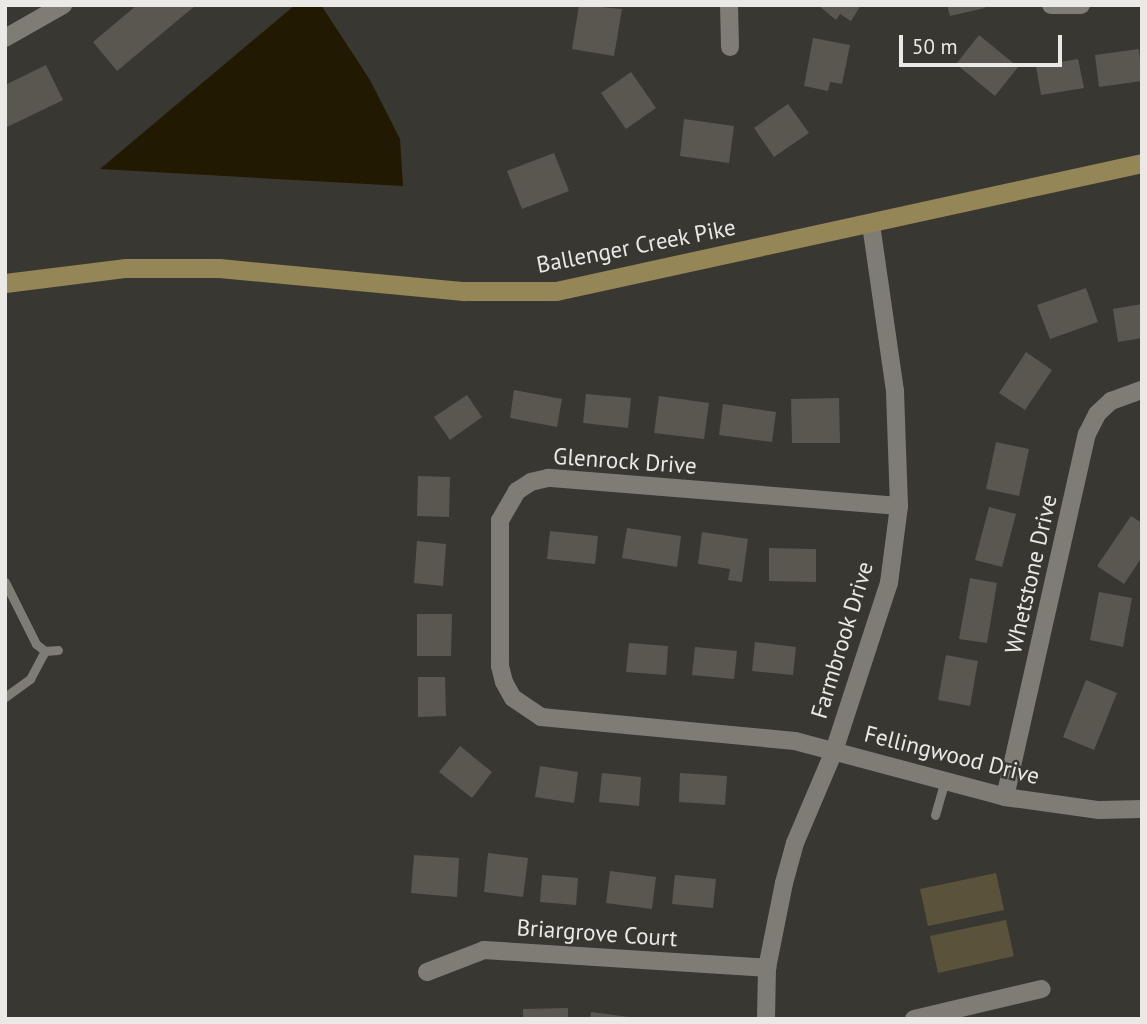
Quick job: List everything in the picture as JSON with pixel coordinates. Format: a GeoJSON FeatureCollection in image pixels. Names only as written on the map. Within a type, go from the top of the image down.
{"type":"FeatureCollection","features":[{"type":"Feature","properties":{"kind":"main road","name":"Ballenger Creek Pike"},"geometry":{"type":"LineString","coordinates":[[5,283],[126,268],[219,268],[464,291],[556,291],[1142,163]]}},
{"type":"Feature","properties":{"kind":"street"},"geometry":{"type":"LineString","coordinates":[[5,38],[63,5]]}},
{"type":"Feature","properties":{"kind":"street"},"geometry":{"type":"LineString","coordinates":[[729,5],[730,47]]}},
{"type":"Feature","properties":{"kind":"street"},"geometry":{"type":"LineString","coordinates":[[1051,5],[1081,5]]}},
{"type":"Feature","properties":{"kind":"street","name":"Farmbrook Drive"},"geometry":{"type":"LineString","coordinates":[[766,1019],[767,968],[795,843],[834,751],[889,583],[899,506],[895,391],[871,224]]}},
{"type":"Feature","properties":{"kind":"street","name":"Whetstone Drive"},"geometry":{"type":"LineString","coordinates":[[1005,797],[1087,434],[1097,414],[1111,401],[1142,390]]}},
{"type":"Feature","properties":{"kind":"street","name":"Glenrock Drive"},"geometry":{"type":"LineString","coordinates":[[834,751],[795,741],[557,720],[525,709],[513,698],[500,666],[500,520],[517,491],[548,478],[899,506]]}},
{"type":"Feature","properties":{"kind":"street","name":"Fellingwood Drive"},"geometry":{"type":"LineString","coordinates":[[834,751],[1005,797],[1099,810],[1142,809]]}},
{"type":"Feature","properties":{"kind":"street","name":"Briargrove Court"},"geometry":{"type":"LineString","coordinates":[[427,972],[484,950],[767,968]]}},
{"type":"Feature","properties":{"kind":"street"},"geometry":{"type":"LineString","coordinates":[[915,1019],[1042,989]]}},
{"type":"Feature","properties":{"kind":"lane"},"geometry":{"type":"LineString","coordinates":[[5,582],[37,644],[45,651],[58,650]]}},
{"type":"Feature","properties":{"kind":"lane"},"geometry":{"type":"LineString","coordinates":[[5,697],[30,680],[45,651]]}},
{"type":"Feature","properties":{"kind":"lane"},"geometry":{"type":"LineString","coordinates":[[935,815],[945,780]]}},
{"type":"Feature","properties":{"kind":"shaded area"},"geometry":{"type":"Polygon","coordinates":[[[295,5],[321,5],[370,80],[400,139],[403,186],[100,169],[295,5]]]}},
{"type":"Feature","properties":{"kind":"shaded area"},"geometry":{"type":"Polygon","coordinates":[[[996,873],[1004,910],[928,926],[920,889],[996,873]]]}},
{"type":"Feature","properties":{"kind":"shaded area"},"geometry":{"type":"Polygon","coordinates":[[[1006,920],[1014,956],[938,973],[930,936],[1006,920]]]}},
{"type":"Feature","properties":{"kind":"building"},"geometry":{"type":"Polygon","coordinates":[[[137,5],[196,5],[117,71],[93,42],[137,5]]]}},
{"type":"Feature","properties":{"kind":"building"},"geometry":{"type":"Polygon","coordinates":[[[579,5],[622,9],[614,56],[572,49],[579,5]]]}},
{"type":"Feature","properties":{"kind":"building"},"geometry":{"type":"Polygon","coordinates":[[[818,5],[861,5],[851,21],[840,14],[836,20],[818,5]]]}},
{"type":"Feature","properties":{"kind":"building"},"geometry":{"type":"Polygon","coordinates":[[[947,5],[984,5],[985,8],[950,16],[947,5]]]}},
{"type":"Feature","properties":{"kind":"building"},"geometry":{"type":"Polygon","coordinates":[[[979,35],[1018,67],[995,96],[956,64],[979,35]]]}},
{"type":"Feature","properties":{"kind":"building"},"geometry":{"type":"Polygon","coordinates":[[[813,38],[850,45],[842,84],[830,82],[828,91],[804,86],[813,38]]]}},
{"type":"Feature","properties":{"kind":"building"},"geometry":{"type":"Polygon","coordinates":[[[1139,49],[1142,81],[1099,87],[1095,55],[1139,49]]]}},
{"type":"Feature","properties":{"kind":"building"},"geometry":{"type":"Polygon","coordinates":[[[1078,59],[1084,88],[1041,95],[1036,66],[1078,59]]]}},
{"type":"Feature","properties":{"kind":"building"},"geometry":{"type":"Polygon","coordinates":[[[46,65],[63,100],[5,128],[5,85],[46,65]]]}},
{"type":"Feature","properties":{"kind":"building"},"geometry":{"type":"Polygon","coordinates":[[[631,72],[656,108],[626,129],[601,93],[631,72]]]}},
{"type":"Feature","properties":{"kind":"building"},"geometry":{"type":"Polygon","coordinates":[[[788,104],[809,133],[774,157],[754,128],[788,104]]]}},
{"type":"Feature","properties":{"kind":"building"},"geometry":{"type":"Polygon","coordinates":[[[684,119],[734,126],[729,163],[680,156],[684,119]]]}},
{"type":"Feature","properties":{"kind":"building"},"geometry":{"type":"Polygon","coordinates":[[[554,153],[569,191],[522,209],[507,171],[554,153]]]}},
{"type":"Feature","properties":{"kind":"building"},"geometry":{"type":"Polygon","coordinates":[[[1086,288],[1098,322],[1050,339],[1037,305],[1086,288]]]}},
{"type":"Feature","properties":{"kind":"building"},"geometry":{"type":"Polygon","coordinates":[[[1142,304],[1142,338],[1118,342],[1113,309],[1142,304]]]}},
{"type":"Feature","properties":{"kind":"building"},"geometry":{"type":"Polygon","coordinates":[[[1026,352],[1052,370],[1025,410],[999,393],[1026,352]]]}},
{"type":"Feature","properties":{"kind":"building"},"geometry":{"type":"Polygon","coordinates":[[[514,390],[562,399],[557,427],[510,418],[514,390]]]}},
{"type":"Feature","properties":{"kind":"building"},"geometry":{"type":"Polygon","coordinates":[[[586,394],[631,398],[628,428],[583,423],[586,394]]]}},
{"type":"Feature","properties":{"kind":"building"},"geometry":{"type":"Polygon","coordinates":[[[467,395],[482,417],[450,440],[434,417],[467,395]]]}},
{"type":"Feature","properties":{"kind":"building"},"geometry":{"type":"Polygon","coordinates":[[[659,396],[709,403],[704,439],[654,433],[659,396]]]}},
{"type":"Feature","properties":{"kind":"building"},"geometry":{"type":"Polygon","coordinates":[[[839,398],[840,443],[792,443],[791,399],[839,398]]]}},
{"type":"Feature","properties":{"kind":"building"},"geometry":{"type":"Polygon","coordinates":[[[723,404],[776,412],[772,442],[719,435],[723,404]]]}},
{"type":"Feature","properties":{"kind":"building"},"geometry":{"type":"Polygon","coordinates":[[[996,442],[1029,449],[1019,496],[986,489],[996,442]]]}},
{"type":"Feature","properties":{"kind":"building"},"geometry":{"type":"Polygon","coordinates":[[[418,476],[450,477],[449,517],[417,516],[418,476]]]}},
{"type":"Feature","properties":{"kind":"building"},"geometry":{"type":"Polygon","coordinates":[[[989,507],[1016,514],[1002,567],[975,560],[989,507]]]}},
{"type":"Feature","properties":{"kind":"building"},"geometry":{"type":"Polygon","coordinates":[[[1131,516],[1142,523],[1142,557],[1124,584],[1097,566],[1131,516]]]}},
{"type":"Feature","properties":{"kind":"building"},"geometry":{"type":"Polygon","coordinates":[[[627,528],[681,536],[677,567],[622,558],[627,528]]]}},
{"type":"Feature","properties":{"kind":"building"},"geometry":{"type":"Polygon","coordinates":[[[550,531],[598,536],[595,564],[547,559],[550,531]]]}},
{"type":"Feature","properties":{"kind":"building"},"geometry":{"type":"Polygon","coordinates":[[[702,532],[748,539],[742,582],[728,580],[730,569],[698,564],[702,532]]]}},
{"type":"Feature","properties":{"kind":"building"},"geometry":{"type":"Polygon","coordinates":[[[417,541],[446,544],[443,586],[414,583],[417,541]]]}},
{"type":"Feature","properties":{"kind":"building"},"geometry":{"type":"Polygon","coordinates":[[[769,548],[816,549],[816,582],[769,581],[769,548]]]}},
{"type":"Feature","properties":{"kind":"building"},"geometry":{"type":"Polygon","coordinates":[[[970,578],[997,583],[987,643],[959,639],[970,578]]]}},
{"type":"Feature","properties":{"kind":"building"},"geometry":{"type":"Polygon","coordinates":[[[1099,592],[1132,598],[1123,647],[1090,640],[1099,592]]]}},
{"type":"Feature","properties":{"kind":"building"},"geometry":{"type":"Polygon","coordinates":[[[417,614],[452,614],[451,656],[417,656],[417,614]]]}},
{"type":"Feature","properties":{"kind":"building"},"geometry":{"type":"Polygon","coordinates":[[[755,642],[796,647],[793,675],[752,671],[755,642]]]}},
{"type":"Feature","properties":{"kind":"building"},"geometry":{"type":"Polygon","coordinates":[[[629,643],[668,646],[666,675],[626,672],[629,643]]]}},
{"type":"Feature","properties":{"kind":"building"},"geometry":{"type":"Polygon","coordinates":[[[695,647],[737,651],[734,679],[692,675],[695,647]]]}},
{"type":"Feature","properties":{"kind":"building"},"geometry":{"type":"Polygon","coordinates":[[[946,655],[978,661],[970,706],[938,700],[946,655]]]}},
{"type":"Feature","properties":{"kind":"building"},"geometry":{"type":"Polygon","coordinates":[[[418,677],[445,677],[446,716],[418,717],[418,677]]]}},
{"type":"Feature","properties":{"kind":"building"},"geometry":{"type":"Polygon","coordinates":[[[1086,680],[1117,693],[1094,750],[1063,737],[1086,680]]]}},
{"type":"Feature","properties":{"kind":"building"},"geometry":{"type":"Polygon","coordinates":[[[460,746],[492,772],[472,798],[439,772],[460,746]]]}},
{"type":"Feature","properties":{"kind":"building"},"geometry":{"type":"Polygon","coordinates":[[[540,766],[578,772],[574,803],[535,797],[540,766]]]}},
{"type":"Feature","properties":{"kind":"building"},"geometry":{"type":"Polygon","coordinates":[[[602,773],[641,777],[639,806],[599,802],[602,773]]]}},
{"type":"Feature","properties":{"kind":"building"},"geometry":{"type":"Polygon","coordinates":[[[680,773],[727,776],[725,805],[679,802],[680,773]]]}},
{"type":"Feature","properties":{"kind":"building"},"geometry":{"type":"Polygon","coordinates":[[[488,853],[528,858],[523,897],[484,892],[488,853]]]}},
{"type":"Feature","properties":{"kind":"building"},"geometry":{"type":"Polygon","coordinates":[[[414,855],[459,858],[457,897],[411,893],[414,855]]]}},
{"type":"Feature","properties":{"kind":"building"},"geometry":{"type":"Polygon","coordinates":[[[610,871],[656,877],[652,909],[606,903],[610,871]]]}},
{"type":"Feature","properties":{"kind":"building"},"geometry":{"type":"Polygon","coordinates":[[[542,875],[578,878],[576,905],[540,902],[542,875]]]}},
{"type":"Feature","properties":{"kind":"building"},"geometry":{"type":"Polygon","coordinates":[[[675,875],[716,879],[713,908],[672,904],[675,875]]]}},
{"type":"Feature","properties":{"kind":"building"},"geometry":{"type":"Polygon","coordinates":[[[568,1008],[568,1019],[523,1019],[523,1009],[568,1008]]]}},
{"type":"Feature","properties":{"kind":"building"},"geometry":{"type":"Polygon","coordinates":[[[591,1012],[629,1017],[629,1019],[590,1019],[591,1012]]]}}]}
